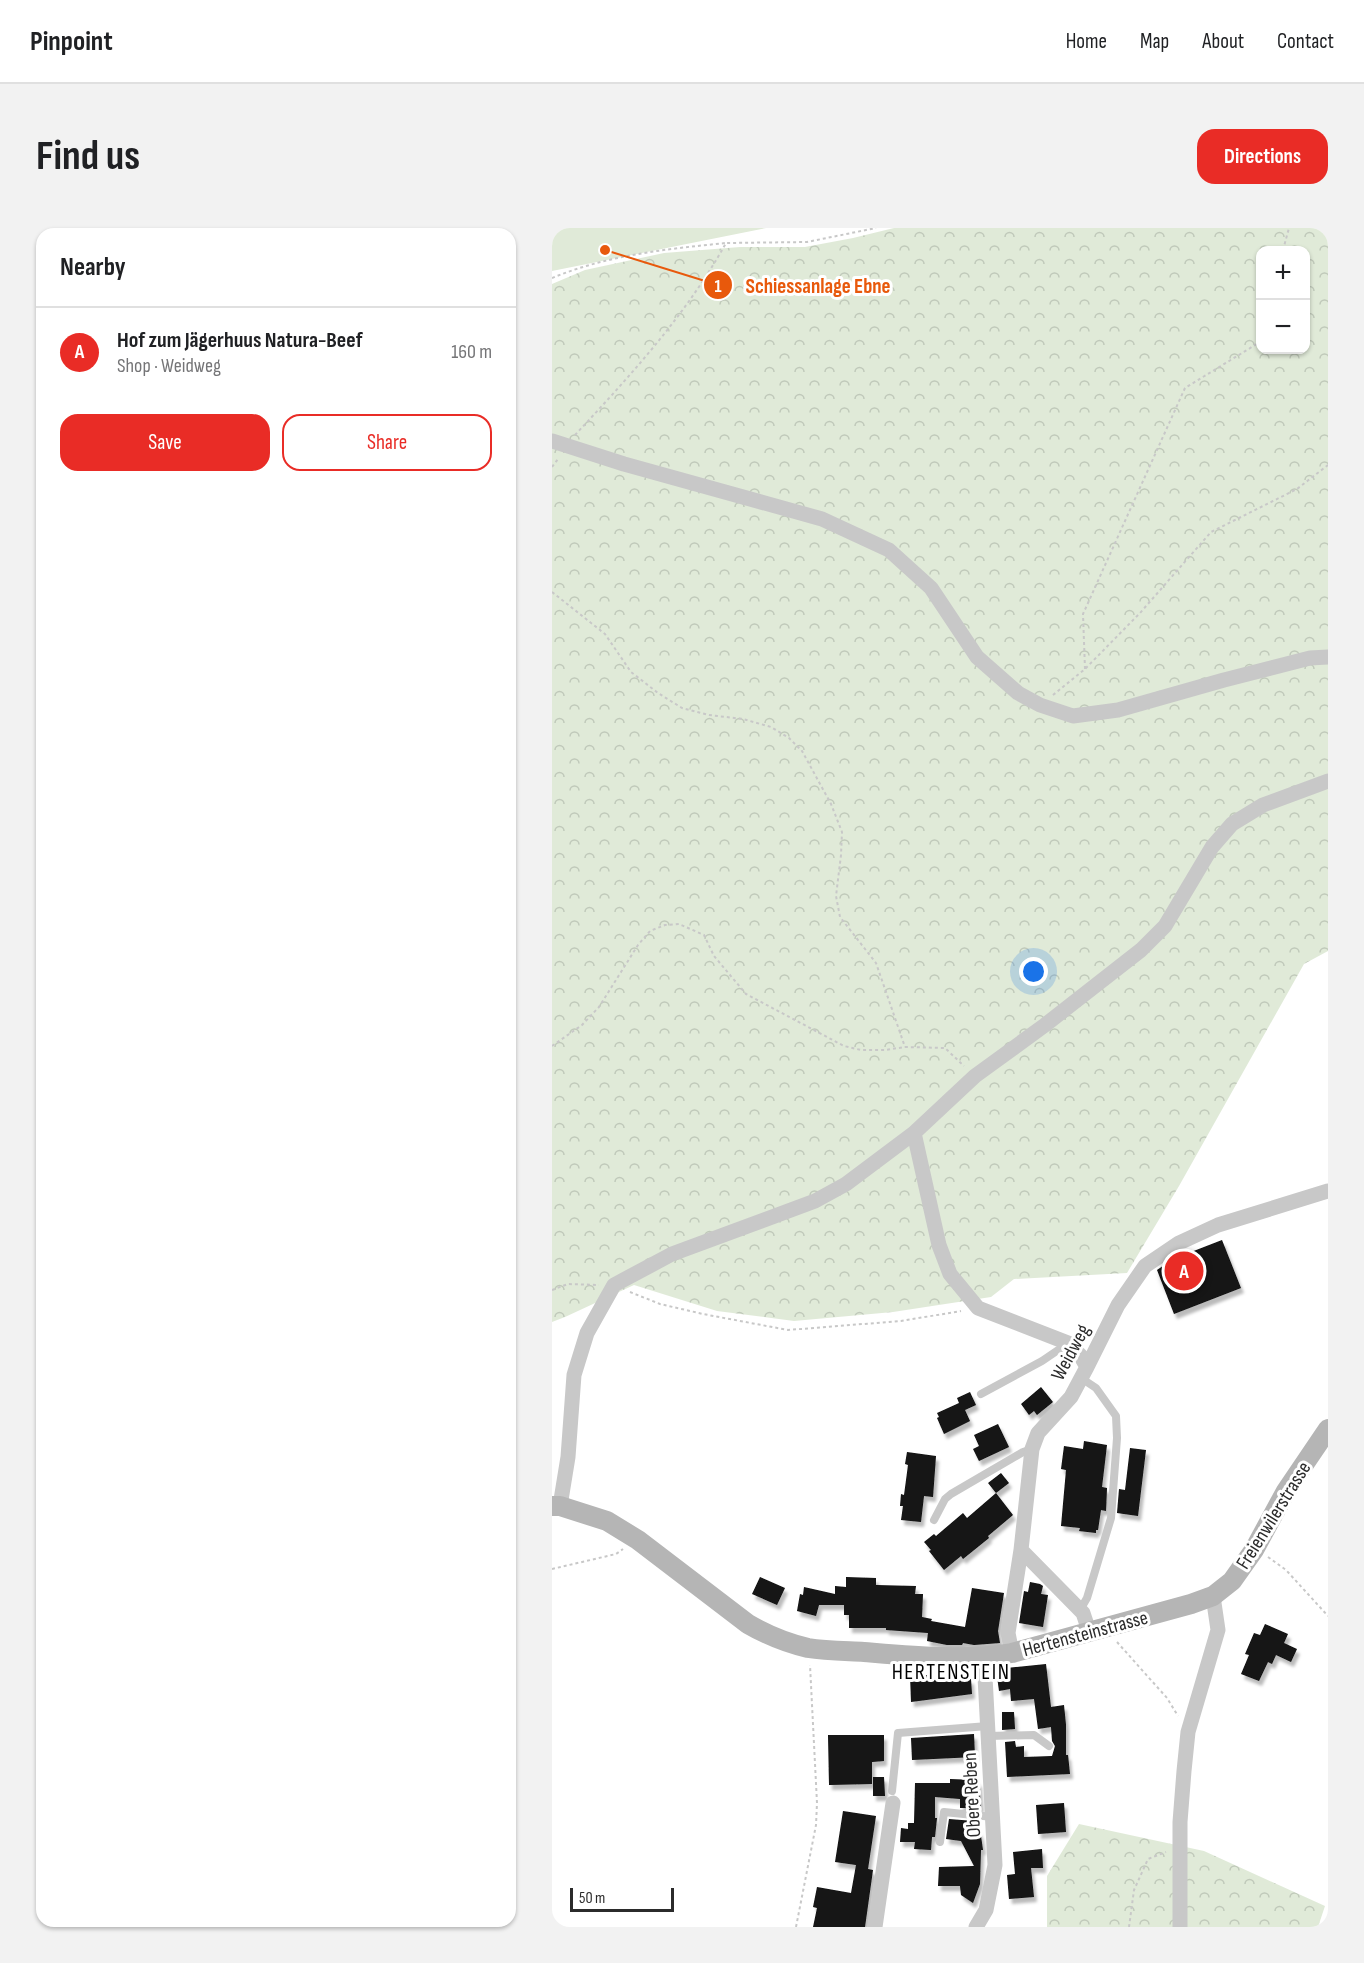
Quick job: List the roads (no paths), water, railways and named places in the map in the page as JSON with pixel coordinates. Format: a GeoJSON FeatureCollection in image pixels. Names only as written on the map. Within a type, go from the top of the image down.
{"type":"FeatureCollection","features":[{"type":"Feature","properties":{"kind":"street"},"geometry":{"type":"LineString","coordinates":[[559,443],[636,468],[822,519],[889,550],[931,588],[977,657],[1018,693],[1040,705],[1073,716],[1118,710],[1310,658],[1328,657]]}},
{"type":"Feature","properties":{"kind":"street"},"geometry":{"type":"LineString","coordinates":[[556,1506],[568,1458],[574,1376],[587,1333],[614,1286],[672,1254],[815,1201],[846,1184],[914,1133],[975,1076],[1141,950],[1165,926],[1212,848],[1232,824],[1263,805],[1328,781]]}},
{"type":"Feature","properties":{"kind":"street"},"geometry":{"type":"LineString","coordinates":[[914,1133],[939,1245],[950,1274],[978,1308],[1068,1343],[1080,1355],[1084,1373]]}},
{"type":"Feature","properties":{"kind":"street","name":"Weidweg"},"geometry":{"type":"LineString","coordinates":[[1012,1653],[1008,1632],[1021,1550],[1032,1449],[1038,1433],[1071,1397],[1118,1305],[1145,1266],[1179,1244],[1218,1225],[1328,1191]]}},
{"type":"Feature","properties":{"kind":"street","name":"Freienwilerstrasse"},"geometry":{"type":"LineString","coordinates":[[1213,1596],[1232,1581],[1254,1550],[1286,1491],[1328,1429]]}},
{"type":"Feature","properties":{"kind":"street","name":"Hertensteinstrasse"},"geometry":{"type":"LineString","coordinates":[[556,1506],[607,1521],[638,1540],[748,1624],[765,1634],[810,1648],[984,1658],[1012,1653],[1213,1596]]}},
{"type":"Feature","properties":{"kind":"street"},"geometry":{"type":"LineString","coordinates":[[1021,1550],[1099,1629]]}},
{"type":"Feature","properties":{"kind":"street"},"geometry":{"type":"LineString","coordinates":[[1180,1927],[1180,1822],[1184,1771],[1188,1732],[1218,1630],[1213,1596]]}},
{"type":"Feature","properties":{"kind":"street","name":"Obere Reben"},"geometry":{"type":"LineString","coordinates":[[976,1927],[986,1910],[995,1865],[984,1658]]}},
{"type":"Feature","properties":{"kind":"street"},"geometry":{"type":"LineString","coordinates":[[875,1927],[893,1797]]}},
{"type":"Feature","properties":{"kind":"lane"},"geometry":{"type":"LineString","coordinates":[[981,1394],[1042,1361],[1068,1343]]}},
{"type":"Feature","properties":{"kind":"lane"},"geometry":{"type":"LineString","coordinates":[[1080,1610],[1087,1598],[1111,1518],[1117,1438],[1116,1416],[1084,1373]]}},
{"type":"Feature","properties":{"kind":"lane"},"geometry":{"type":"LineString","coordinates":[[934,1520],[945,1499],[951,1494],[1032,1449]]}},
{"type":"Feature","properties":{"kind":"lane"},"geometry":{"type":"LineString","coordinates":[[893,1797],[898,1733],[988,1731],[1034,1735],[1049,1746]]}},
{"type":"Feature","properties":{"kind":"lane"},"geometry":{"type":"LineString","coordinates":[[940,1842],[944,1812],[993,1817]]}},
{"type":"Feature","properties":{"kind":"place","name":"Schiessanlage Ebne"},"geometry":{"type":"Point","coordinates":[605,250]}},
{"type":"Feature","properties":{"kind":"place","name":"Hof zum Jägerhuus Natura-Beef"},"geometry":{"type":"Point","coordinates":[1184,1271]}},
{"type":"Feature","properties":{"kind":"district","name":"HERTENSTEIN"},"geometry":{"type":"Point","coordinates":[951,1671]}}]}
